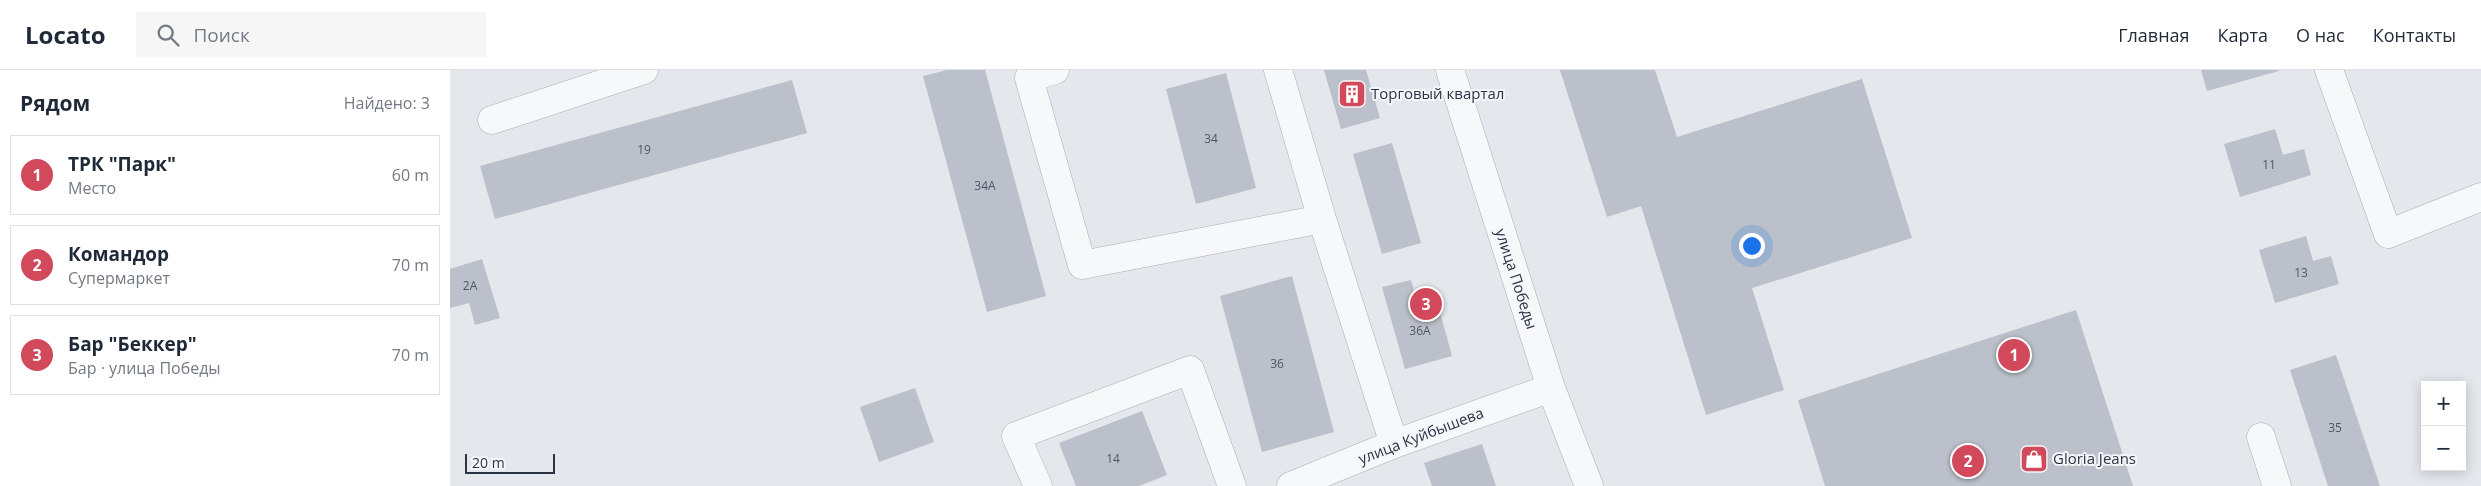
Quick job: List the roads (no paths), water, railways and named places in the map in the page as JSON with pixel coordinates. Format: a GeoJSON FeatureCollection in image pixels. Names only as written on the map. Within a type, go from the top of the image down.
{"type":"FeatureCollection","features":[{"type":"Feature","properties":{"kind":"street"},"geometry":{"type":"LineString","coordinates":[[492,120],[644,70]]}},
{"type":"Feature","properties":{"kind":"street"},"geometry":{"type":"LineString","coordinates":[[1055,70],[1029,78],[1082,265],[1322,219]]}},
{"type":"Feature","properties":{"kind":"street"},"geometry":{"type":"LineString","coordinates":[[1278,70],[1322,219],[1394,444]]}},
{"type":"Feature","properties":{"kind":"street","name":"улица Победы"},"geometry":{"type":"LineString","coordinates":[[1450,70],[1551,388],[1589,486]]}},
{"type":"Feature","properties":{"kind":"street"},"geometry":{"type":"LineString","coordinates":[[2329,70],[2388,234],[2481,197]]}},
{"type":"Feature","properties":{"kind":"street"},"geometry":{"type":"LineString","coordinates":[[1038,486],[1016,436],[1190,370],[1232,486]]}},
{"type":"Feature","properties":{"kind":"street","name":"улица Куйбышева"},"geometry":{"type":"LineString","coordinates":[[1291,486],[1394,444],[1551,388]]}},
{"type":"Feature","properties":{"kind":"street"},"geometry":{"type":"LineString","coordinates":[[2261,437],[2277,486]]}},
{"type":"Feature","properties":{"kind":"place","name":"Торговый квартал"},"geometry":{"type":"Point","coordinates":[1352,94]}},
{"type":"Feature","properties":{"kind":"place","name":"Бар \"Беккер\""},"geometry":{"type":"Point","coordinates":[1426,304]}},
{"type":"Feature","properties":{"kind":"place","name":"ТРК \"Парк\""},"geometry":{"type":"Point","coordinates":[2014,355]}},
{"type":"Feature","properties":{"kind":"place","name":"Gloria Jeans"},"geometry":{"type":"Point","coordinates":[2034,459]}},
{"type":"Feature","properties":{"kind":"place","name":"Командор"},"geometry":{"type":"Point","coordinates":[1968,461]}}]}
